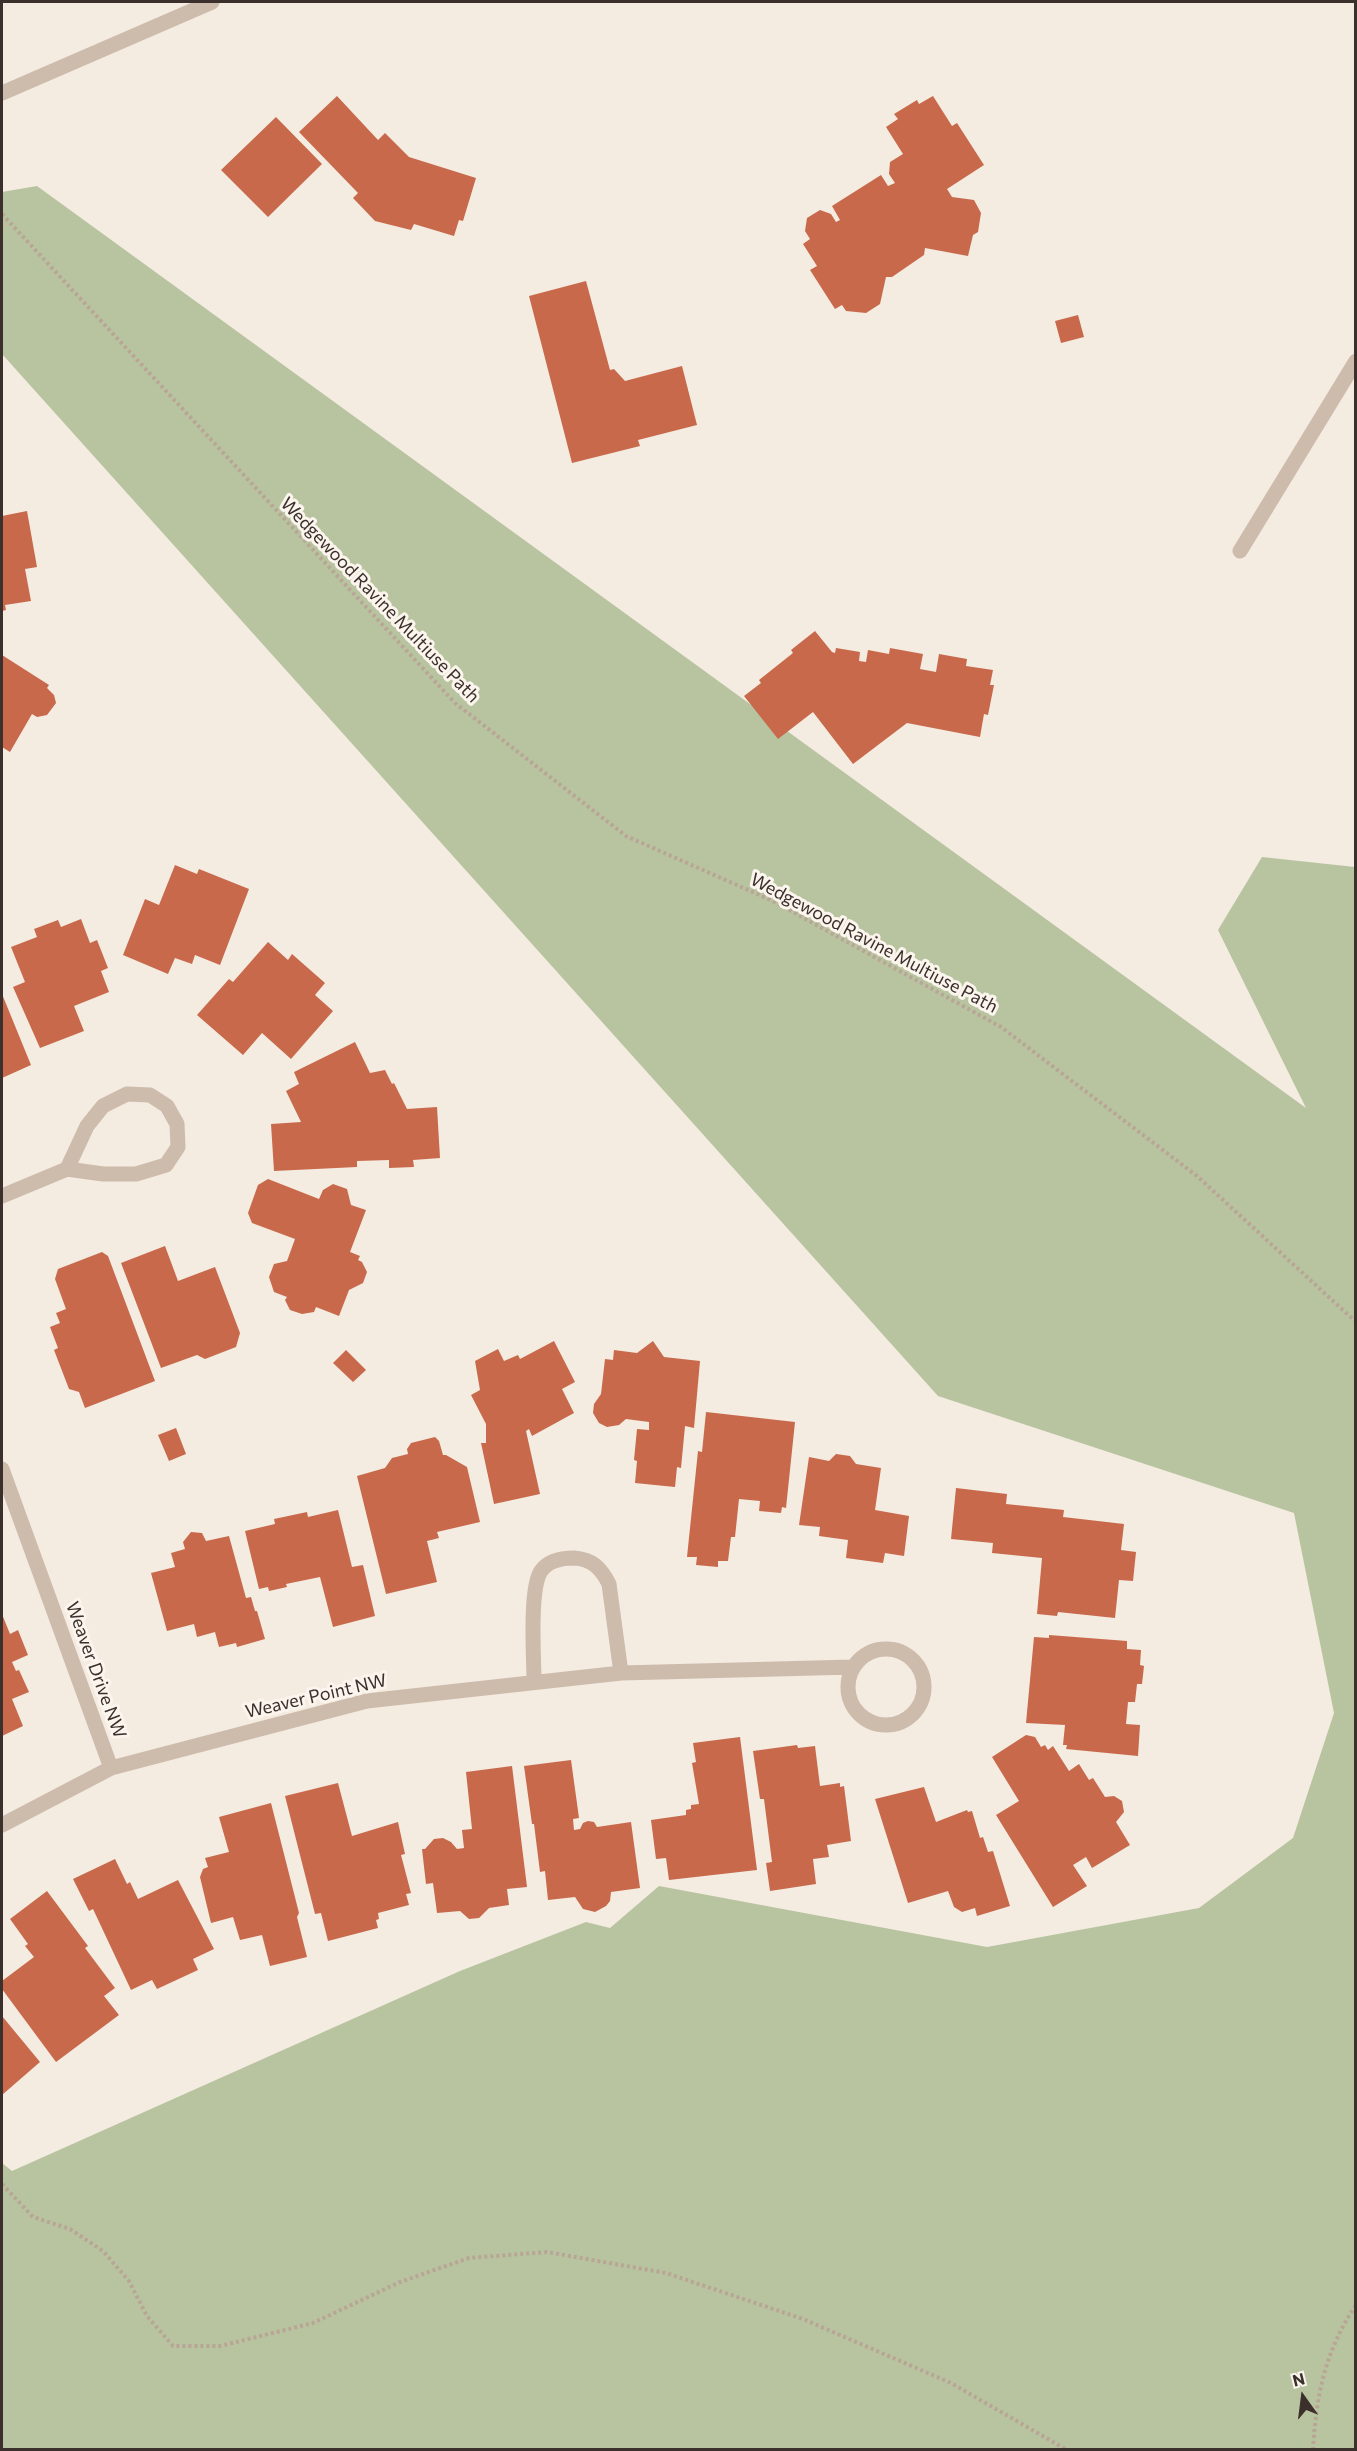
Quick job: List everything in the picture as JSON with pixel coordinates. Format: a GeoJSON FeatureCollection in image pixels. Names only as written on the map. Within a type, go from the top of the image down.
{"type":"FeatureCollection","features":[{"type":"Feature","properties":{"kind":"street"},"geometry":{"type":"LineString","coordinates":[[2,93],[212,2]]}},
{"type":"Feature","properties":{"kind":"street"},"geometry":{"type":"LineString","coordinates":[[1240,551],[1356,361]]}},
{"type":"Feature","properties":{"kind":"street"},"geometry":{"type":"LineString","coordinates":[[2,1196],[67,1169],[103,1174],[136,1174],[165,1165],[178,1147],[177,1124],[167,1106],[150,1095],[127,1094],[103,1106],[87,1126],[67,1169]]}},
{"type":"Feature","properties":{"kind":"street","name":"Weaver Drive NW"},"geometry":{"type":"LineString","coordinates":[[2,1469],[111,1768],[2,1825]]}},
{"type":"Feature","properties":{"kind":"street"},"geometry":{"type":"LineString","coordinates":[[534,1682],[534,1588],[541,1570],[549,1563],[562,1559],[587,1560],[604,1573],[609,1584],[621,1673]]}},
{"type":"Feature","properties":{"kind":"street"},"geometry":{"type":"LineString","coordinates":[[898,1650],[918,1665],[925,1689],[922,1701],[911,1716],[894,1725],[881,1726],[869,1722],[859,1714],[849,1698],[849,1679],[853,1667],[862,1657],[873,1651],[898,1650]]}},
{"type":"Feature","properties":{"kind":"street","name":"Weaver Point NW"},"geometry":{"type":"LineString","coordinates":[[111,1768],[367,1701],[621,1673],[853,1667]]}},
{"type":"Feature","properties":{"kind":"path","name":"Wedgewood Ravine Multiuse Path"},"geometry":{"type":"LineString","coordinates":[[2,214],[455,703],[626,836],[773,901],[1001,1027],[1197,1176],[1356,1322]]}},
{"type":"Feature","properties":{"kind":"path"},"geometry":{"type":"LineString","coordinates":[[2,2185],[33,2217],[70,2229],[103,2251],[129,2281],[147,2316],[173,2346],[220,2346],[313,2323],[400,2282],[470,2258],[547,2252],[666,2273],[804,2319],[951,2383],[1067,2450]]}},
{"type":"Feature","properties":{"kind":"path"},"geometry":{"type":"LineString","coordinates":[[1313,2450],[1316,2408],[1329,2354],[1356,2305]]}},
{"type":"Feature","properties":{"kind":"green space"},"geometry":{"type":"Polygon","coordinates":[[[37,186],[1306,1108],[1218,930],[1262,857],[1355,867],[1355,2449],[2,2449],[2,2163],[12,2171],[460,1971],[586,1922],[610,1928],[659,1886],[987,1947],[1199,1908],[1293,1838],[1334,1713],[1294,1513],[938,1396],[2,354],[2,192],[37,186]]]}},
{"type":"Feature","properties":{"kind":"building"},"geometry":{"type":"Polygon","coordinates":[[[337,96],[378,140],[385,133],[409,157],[476,178],[463,221],[459,220],[454,236],[414,224],[411,230],[375,221],[353,198],[358,193],[299,132],[337,96]]]}},
{"type":"Feature","properties":{"kind":"building"},"geometry":{"type":"Polygon","coordinates":[[[933,96],[952,126],[957,123],[984,165],[947,189],[952,197],[974,200],[981,213],[978,232],[973,235],[968,256],[925,248],[924,255],[892,277],[886,277],[880,304],[866,313],[846,311],[842,305],[835,309],[810,270],[817,266],[803,244],[810,239],[805,231],[807,218],[820,210],[831,214],[836,222],[840,220],[832,206],[881,175],[888,186],[895,183],[889,174],[890,162],[903,154],[886,127],[898,119],[894,114],[917,100],[919,104],[933,96]]]}},
{"type":"Feature","properties":{"kind":"building"},"geometry":{"type":"Polygon","coordinates":[[[276,117],[322,164],[268,217],[221,170],[276,117]]]}},
{"type":"Feature","properties":{"kind":"building"},"geometry":{"type":"Polygon","coordinates":[[[586,281],[610,370],[614,369],[625,381],[682,366],[697,425],[638,440],[640,446],[572,463],[529,296],[586,281]]]}},
{"type":"Feature","properties":{"kind":"building"},"geometry":{"type":"Polygon","coordinates":[[[1078,315],[1084,337],[1061,343],[1055,321],[1078,315]]]}},
{"type":"Feature","properties":{"kind":"building"},"geometry":{"type":"Polygon","coordinates":[[[27,511],[37,567],[25,569],[31,601],[5,605],[6,610],[2,611],[2,516],[27,511]]]}},
{"type":"Feature","properties":{"kind":"building"},"geometry":{"type":"Polygon","coordinates":[[[815,631],[832,652],[835,653],[836,648],[860,652],[859,661],[866,662],[868,650],[889,654],[890,648],[923,654],[920,669],[936,672],[939,654],[967,659],[966,666],[993,670],[990,685],[994,685],[988,715],[984,714],[980,737],[907,723],[853,764],[813,712],[778,739],[744,696],[761,683],[759,680],[793,653],[791,650],[815,631]]]}},
{"type":"Feature","properties":{"kind":"building"},"geometry":{"type":"Polygon","coordinates":[[[2,655],[49,685],[47,688],[54,695],[56,703],[47,715],[37,717],[32,714],[10,752],[2,747],[2,655]]]}},
{"type":"Feature","properties":{"kind":"building"},"geometry":{"type":"Polygon","coordinates":[[[175,865],[197,874],[199,869],[249,889],[220,965],[195,955],[192,964],[175,958],[168,974],[123,955],[145,899],[159,905],[175,865]]]}},
{"type":"Feature","properties":{"kind":"building"},"geometry":{"type":"Polygon","coordinates":[[[81,919],[90,943],[97,940],[108,968],[101,971],[109,992],[74,1006],[84,1031],[40,1048],[13,987],[25,982],[11,947],[37,937],[34,929],[58,920],[61,927],[81,919]]]}},
{"type":"Feature","properties":{"kind":"building"},"geometry":{"type":"Polygon","coordinates":[[[268,942],[288,960],[292,954],[325,983],[315,995],[333,1011],[291,1059],[262,1033],[243,1055],[197,1015],[229,979],[233,982],[268,942]]]}},
{"type":"Feature","properties":{"kind":"building"},"geometry":{"type":"Polygon","coordinates":[[[2,994],[31,1065],[2,1078],[2,994]]]}},
{"type":"Feature","properties":{"kind":"building"},"geometry":{"type":"Polygon","coordinates":[[[355,1042],[370,1073],[385,1070],[407,1109],[437,1107],[440,1158],[413,1160],[414,1167],[389,1168],[389,1160],[357,1161],[357,1167],[274,1171],[271,1124],[301,1122],[286,1091],[299,1084],[294,1072],[355,1042]]]}},
{"type":"Feature","properties":{"kind":"building"},"geometry":{"type":"Polygon","coordinates":[[[268,1179],[319,1199],[323,1190],[333,1184],[347,1189],[351,1205],[366,1210],[350,1252],[360,1256],[358,1260],[362,1262],[367,1272],[363,1283],[349,1290],[339,1316],[316,1307],[314,1312],[302,1314],[290,1310],[285,1300],[287,1297],[274,1292],[269,1277],[274,1264],[287,1261],[295,1239],[252,1223],[248,1213],[258,1185],[268,1179]]]}},
{"type":"Feature","properties":{"kind":"building"},"geometry":{"type":"Polygon","coordinates":[[[165,1246],[178,1281],[215,1267],[240,1333],[236,1347],[205,1359],[197,1355],[161,1368],[121,1263],[165,1246]]]}},
{"type":"Feature","properties":{"kind":"building"},"geometry":{"type":"Polygon","coordinates":[[[102,1252],[108,1256],[155,1381],[85,1408],[79,1392],[69,1389],[54,1350],[58,1348],[50,1327],[60,1323],[56,1313],[66,1309],[55,1279],[58,1269],[102,1252]]]}},
{"type":"Feature","properties":{"kind":"building"},"geometry":{"type":"Polygon","coordinates":[[[554,1341],[575,1382],[562,1389],[574,1413],[532,1436],[529,1429],[526,1431],[540,1494],[494,1504],[481,1443],[486,1443],[486,1424],[471,1395],[480,1390],[475,1361],[498,1349],[504,1361],[518,1355],[520,1359],[554,1341]]]}},
{"type":"Feature","properties":{"kind":"building"},"geometry":{"type":"Polygon","coordinates":[[[653,1341],[664,1357],[700,1361],[694,1428],[685,1426],[681,1468],[677,1467],[675,1487],[635,1483],[637,1461],[634,1460],[637,1429],[649,1430],[649,1422],[626,1419],[619,1425],[607,1427],[599,1423],[593,1413],[594,1404],[601,1394],[605,1359],[613,1360],[614,1350],[637,1353],[653,1341]]]}},
{"type":"Feature","properties":{"kind":"building"},"geometry":{"type":"Polygon","coordinates":[[[346,1350],[366,1370],[353,1382],[333,1363],[346,1350]]]}},
{"type":"Feature","properties":{"kind":"building"},"geometry":{"type":"Polygon","coordinates":[[[706,1412],[795,1422],[786,1508],[782,1507],[781,1513],[759,1511],[760,1501],[739,1499],[735,1537],[731,1537],[728,1561],[718,1561],[718,1567],[696,1565],[697,1557],[687,1557],[698,1451],[702,1452],[706,1412]]]}},
{"type":"Feature","properties":{"kind":"building"},"geometry":{"type":"Polygon","coordinates":[[[176,1428],[186,1454],[169,1461],[158,1435],[176,1428]]]}},
{"type":"Feature","properties":{"kind":"building"},"geometry":{"type":"Polygon","coordinates":[[[435,1437],[439,1441],[443,1455],[467,1467],[480,1522],[437,1532],[439,1538],[427,1541],[437,1582],[386,1594],[357,1476],[385,1468],[392,1458],[408,1454],[407,1449],[411,1443],[435,1437]]]}},
{"type":"Feature","properties":{"kind":"building"},"geometry":{"type":"Polygon","coordinates":[[[836,1454],[850,1456],[856,1464],[881,1468],[875,1510],[909,1516],[904,1556],[885,1553],[883,1563],[846,1558],[848,1540],[819,1536],[820,1527],[799,1525],[809,1457],[829,1461],[836,1454]]]}},
{"type":"Feature","properties":{"kind":"building"},"geometry":{"type":"Polygon","coordinates":[[[956,1488],[1007,1494],[1006,1504],[1064,1510],[1063,1517],[1124,1524],[1121,1550],[1136,1552],[1133,1581],[1119,1580],[1115,1618],[1058,1612],[1057,1616],[1037,1614],[1042,1558],[992,1553],[993,1543],[951,1539],[956,1488]]]}},
{"type":"Feature","properties":{"kind":"building"},"geometry":{"type":"Polygon","coordinates":[[[338,1510],[352,1567],[363,1565],[375,1616],[333,1627],[320,1577],[286,1584],[287,1587],[269,1591],[268,1587],[259,1589],[245,1531],[275,1524],[274,1519],[307,1512],[308,1517],[338,1510]]]}},
{"type":"Feature","properties":{"kind":"building"},"geometry":{"type":"Polygon","coordinates":[[[191,1532],[202,1533],[206,1541],[229,1536],[246,1598],[251,1597],[265,1639],[237,1647],[236,1643],[219,1647],[215,1632],[197,1637],[194,1624],[167,1631],[151,1573],[175,1567],[171,1553],[185,1549],[183,1542],[191,1532]]]}},
{"type":"Feature","properties":{"kind":"building"},"geometry":{"type":"Polygon","coordinates":[[[2,1614],[10,1634],[18,1630],[28,1655],[12,1662],[16,1671],[19,1670],[29,1692],[12,1699],[23,1726],[2,1736],[2,1614]]]}},
{"type":"Feature","properties":{"kind":"building"},"geometry":{"type":"Polygon","coordinates":[[[1049,1635],[1127,1641],[1127,1649],[1141,1650],[1140,1665],[1144,1666],[1142,1684],[1137,1684],[1135,1702],[1128,1702],[1126,1724],[1140,1725],[1138,1756],[1066,1749],[1067,1745],[1063,1745],[1065,1725],[1026,1723],[1034,1637],[1049,1638],[1049,1635]]]}},
{"type":"Feature","properties":{"kind":"building"},"geometry":{"type":"Polygon","coordinates":[[[1026,1735],[1035,1737],[1041,1747],[1045,1745],[1048,1750],[1053,1746],[1069,1771],[1079,1764],[1089,1780],[1093,1778],[1105,1797],[1114,1796],[1122,1801],[1124,1812],[1116,1822],[1130,1845],[1092,1868],[1086,1857],[1073,1865],[1087,1886],[1053,1907],[996,1815],[1019,1801],[992,1757],[1026,1735]]]}},
{"type":"Feature","properties":{"kind":"building"},"geometry":{"type":"Polygon","coordinates":[[[740,1737],[757,1870],[669,1880],[666,1858],[656,1859],[651,1820],[686,1815],[686,1810],[691,1809],[691,1805],[699,1804],[692,1763],[696,1762],[693,1743],[740,1737]]]}},
{"type":"Feature","properties":{"kind":"building"},"geometry":{"type":"Polygon","coordinates":[[[797,1745],[798,1748],[815,1746],[820,1786],[840,1783],[840,1787],[844,1786],[851,1841],[827,1845],[829,1857],[813,1859],[816,1884],[770,1891],[766,1863],[772,1862],[764,1799],[760,1799],[753,1751],[797,1745]]]}},
{"type":"Feature","properties":{"kind":"building"},"geometry":{"type":"Polygon","coordinates":[[[571,1760],[579,1818],[573,1819],[574,1830],[580,1829],[583,1823],[588,1821],[594,1822],[597,1827],[631,1822],[640,1888],[611,1892],[610,1901],[606,1906],[595,1912],[583,1909],[575,1897],[548,1900],[545,1871],[540,1872],[534,1824],[532,1824],[524,1766],[571,1760]]]}},
{"type":"Feature","properties":{"kind":"building"},"geometry":{"type":"Polygon","coordinates":[[[512,1766],[527,1887],[507,1889],[509,1905],[489,1908],[479,1918],[469,1919],[460,1911],[437,1913],[433,1883],[426,1884],[422,1849],[425,1849],[434,1839],[443,1838],[457,1849],[464,1848],[462,1830],[472,1829],[466,1772],[512,1766]]]}},
{"type":"Feature","properties":{"kind":"building"},"geometry":{"type":"Polygon","coordinates":[[[338,1783],[352,1836],[398,1822],[405,1854],[401,1855],[411,1893],[406,1894],[409,1905],[378,1913],[379,1919],[376,1920],[378,1928],[328,1941],[321,1913],[315,1914],[285,1796],[338,1783]]]}},
{"type":"Feature","properties":{"kind":"building"},"geometry":{"type":"Polygon","coordinates":[[[924,1787],[936,1822],[967,1810],[972,1811],[980,1838],[983,1837],[988,1852],[993,1851],[1010,1906],[977,1916],[975,1908],[962,1912],[954,1907],[948,1891],[908,1903],[875,1799],[924,1787]]]}},
{"type":"Feature","properties":{"kind":"building"},"geometry":{"type":"Polygon","coordinates":[[[271,1803],[299,1913],[297,1917],[307,1957],[270,1966],[262,1935],[240,1940],[233,1917],[211,1923],[200,1877],[203,1869],[208,1867],[205,1858],[229,1852],[219,1817],[271,1803]]]}},
{"type":"Feature","properties":{"kind":"building"},"geometry":{"type":"Polygon","coordinates":[[[115,1859],[127,1884],[130,1882],[138,1899],[178,1880],[214,1949],[193,1959],[198,1970],[157,1989],[152,1980],[131,1990],[93,1909],[89,1911],[73,1879],[115,1859]]]}},
{"type":"Feature","properties":{"kind":"building"},"geometry":{"type":"Polygon","coordinates":[[[47,1891],[88,1946],[85,1948],[115,1988],[104,1996],[119,2015],[56,2062],[2,1989],[2,1981],[34,1957],[25,1946],[28,1944],[10,1919],[47,1891]]]}},
{"type":"Feature","properties":{"kind":"building"},"geometry":{"type":"Polygon","coordinates":[[[2,2016],[40,2062],[2,2095],[2,2016]]]}}]}
